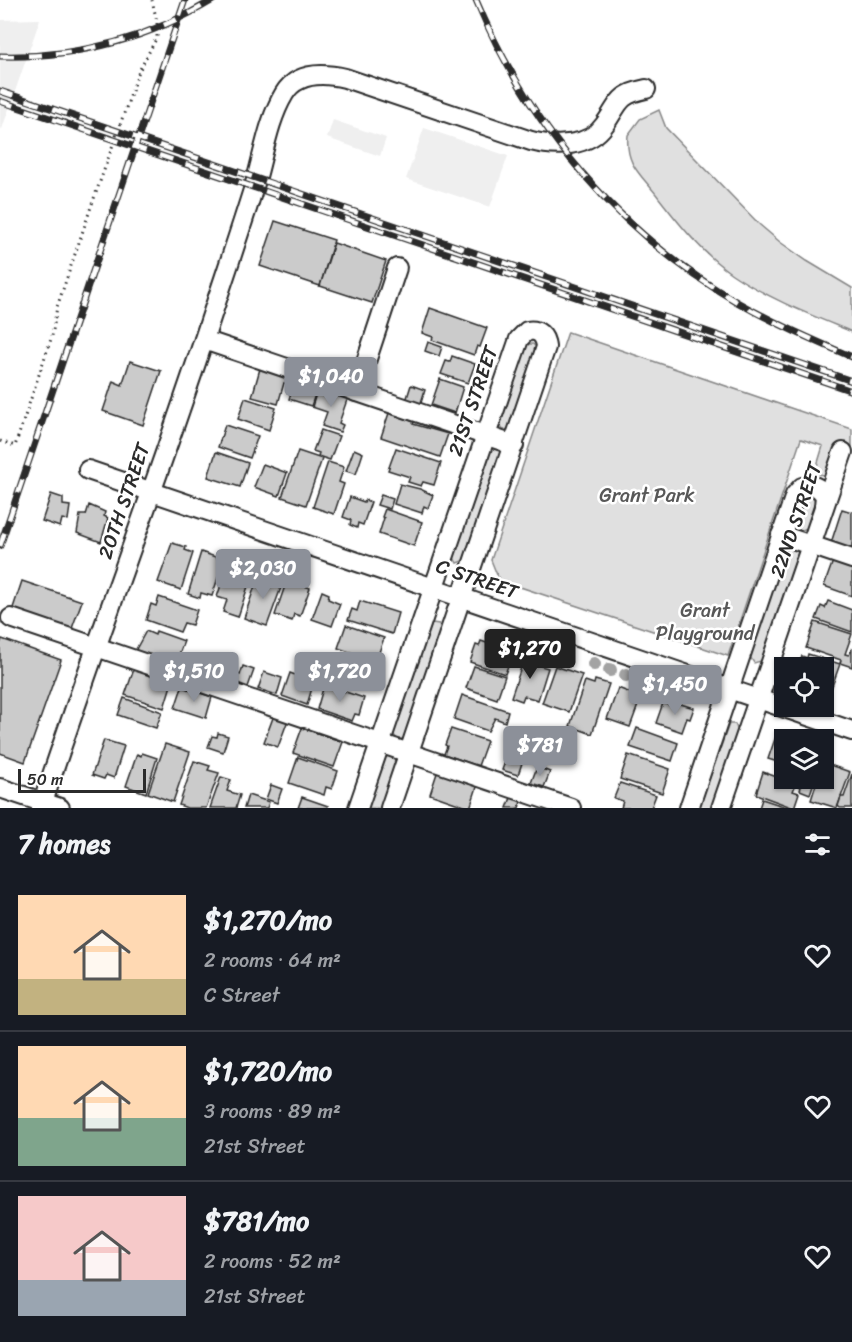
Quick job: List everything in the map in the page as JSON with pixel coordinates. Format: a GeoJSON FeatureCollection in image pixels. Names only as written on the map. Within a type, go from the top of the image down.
{"type":"FeatureCollection","features":[{"type":"Feature","properties":{"kind":"street","name":"20TH STREET"},"geometry":{"type":"LineString","coordinates":[[48,806],[97,646],[204,340],[278,106],[290,86],[307,76],[328,74],[531,141],[559,146],[583,140],[596,133],[604,126],[618,101],[632,92],[646,89]]}},
{"type":"Feature","properties":{"kind":"street"},"geometry":{"type":"LineString","coordinates":[[356,392],[397,268]]}},
{"type":"Feature","properties":{"kind":"street","name":"21ST STREET"},"geometry":{"type":"LineString","coordinates":[[358,808],[519,337],[527,331],[536,331],[544,337],[546,347],[390,808]]}},
{"type":"Feature","properties":{"kind":"street"},"geometry":{"type":"LineString","coordinates":[[204,340],[514,445]]}},
{"type":"Feature","properties":{"kind":"street","name":"22ND STREET"},"geometry":{"type":"LineString","coordinates":[[721,808],[843,452]]}},
{"type":"Feature","properties":{"kind":"street","name":"C STREET"},"geometry":{"type":"LineString","coordinates":[[88,470],[852,731]]}},
{"type":"Feature","properties":{"kind":"street","name":"22ND STREET"},"geometry":{"type":"LineString","coordinates":[[689,808],[795,495],[802,486],[813,485],[818,487],[825,496],[824,506]]}},
{"type":"Feature","properties":{"kind":"street"},"geometry":{"type":"LineString","coordinates":[[781,535],[852,559]]}},
{"type":"Feature","properties":{"kind":"street"},"geometry":{"type":"LineString","coordinates":[[11,618],[571,808]]}},
{"type":"Feature","properties":{"kind":"street"},"geometry":{"type":"LineString","coordinates":[[0,788],[48,806]]}},
{"type":"Feature","properties":{"kind":"path"},"geometry":{"type":"LineString","coordinates":[[0,441],[15,446],[52,336],[57,307],[91,207],[139,71],[157,38],[157,22],[152,0]]}},
{"type":"Feature","properties":{"kind":"shaded area"},"geometry":{"type":"Polygon","coordinates":[[[40,19],[2,129],[0,128],[0,20],[40,19]]]}},
{"type":"Feature","properties":{"kind":"shaded area"},"geometry":{"type":"Polygon","coordinates":[[[333,120],[386,138],[380,156],[327,138],[333,120]]]}},
{"type":"Feature","properties":{"kind":"shaded area"},"geometry":{"type":"Polygon","coordinates":[[[424,128],[508,156],[490,207],[406,179],[424,128]]]}},
{"type":"Feature","properties":{"kind":"green space"},"geometry":{"type":"Polygon","coordinates":[[[659,110],[666,128],[760,225],[807,261],[852,288],[852,332],[790,306],[746,283],[711,257],[684,229],[636,170],[629,155],[628,135],[640,119],[659,110]]]}},
{"type":"Feature","properties":{"kind":"green space","name":"Grant Park"},"geometry":{"type":"Polygon","coordinates":[[[568,332],[852,429],[852,449],[837,444],[824,475],[818,474],[816,469],[823,446],[801,439],[728,656],[499,580],[491,560],[568,332]]]}},
{"type":"Feature","properties":{"kind":"green space"},"geometry":{"type":"Polygon","coordinates":[[[527,344],[533,344],[537,348],[509,429],[503,430],[499,424],[527,344]]]}},
{"type":"Feature","properties":{"kind":"green space"},"geometry":{"type":"Polygon","coordinates":[[[494,445],[501,449],[502,453],[465,560],[457,563],[453,556],[491,447],[494,445]]]}},
{"type":"Feature","properties":{"kind":"green space"},"geometry":{"type":"Polygon","coordinates":[[[808,496],[814,498],[815,503],[807,528],[800,531],[795,525],[803,500],[808,496]]]}},
{"type":"Feature","properties":{"kind":"green space"},"geometry":{"type":"Polygon","coordinates":[[[791,547],[798,550],[798,554],[761,661],[754,663],[750,657],[786,550],[791,547]]]}},
{"type":"Feature","properties":{"kind":"green space"},"geometry":{"type":"Polygon","coordinates":[[[432,623],[439,624],[441,630],[405,738],[398,740],[393,734],[432,623]]]}},
{"type":"Feature","properties":{"kind":"green space"},"geometry":{"type":"Polygon","coordinates":[[[729,724],[735,724],[738,731],[711,808],[699,808],[729,724]]]}},
{"type":"Feature","properties":{"kind":"green space"},"geometry":{"type":"Polygon","coordinates":[[[388,756],[395,759],[396,763],[380,808],[367,808],[385,758],[388,756]]]}},
{"type":"Feature","properties":{"kind":"building"},"geometry":{"type":"Polygon","coordinates":[[[275,221],[334,240],[320,286],[260,266],[275,221]]]}},
{"type":"Feature","properties":{"kind":"building"},"geometry":{"type":"Polygon","coordinates":[[[334,243],[386,261],[372,303],[320,286],[334,243]]]}},
{"type":"Feature","properties":{"kind":"building"},"geometry":{"type":"Polygon","coordinates":[[[430,308],[487,328],[480,347],[477,346],[474,355],[432,340],[433,337],[422,333],[430,308]]]}},
{"type":"Feature","properties":{"kind":"building"},"geometry":{"type":"Polygon","coordinates":[[[428,342],[442,347],[439,356],[425,351],[428,342]]]}},
{"type":"Feature","properties":{"kind":"building"},"geometry":{"type":"Polygon","coordinates":[[[452,356],[475,364],[468,383],[441,374],[446,361],[450,362],[452,356]]]}},
{"type":"Feature","properties":{"kind":"building"},"geometry":{"type":"Polygon","coordinates":[[[130,361],[161,371],[143,425],[103,411],[113,381],[122,385],[130,361]]]}},
{"type":"Feature","properties":{"kind":"building"},"geometry":{"type":"Polygon","coordinates":[[[261,365],[294,374],[291,385],[284,383],[278,404],[252,397],[261,365]]]}},
{"type":"Feature","properties":{"kind":"building"},"geometry":{"type":"Polygon","coordinates":[[[440,379],[463,387],[455,413],[431,405],[440,379]]]}},
{"type":"Feature","properties":{"kind":"building"},"geometry":{"type":"Polygon","coordinates":[[[295,381],[317,389],[311,406],[289,399],[295,381]]]}},
{"type":"Feature","properties":{"kind":"building"},"geometry":{"type":"Polygon","coordinates":[[[411,385],[425,390],[420,406],[406,401],[411,385]]]}},
{"type":"Feature","properties":{"kind":"building"},"geometry":{"type":"Polygon","coordinates":[[[318,387],[348,397],[339,423],[343,425],[340,432],[322,426],[327,412],[312,407],[318,387]]]}},
{"type":"Feature","properties":{"kind":"building"},"geometry":{"type":"Polygon","coordinates":[[[245,398],[276,408],[269,430],[238,419],[245,398]]]}},
{"type":"Feature","properties":{"kind":"building"},"geometry":{"type":"Polygon","coordinates":[[[389,413],[414,422],[413,424],[448,434],[440,457],[381,437],[389,413]]]}},
{"type":"Feature","properties":{"kind":"building"},"geometry":{"type":"Polygon","coordinates":[[[225,425],[258,436],[250,458],[218,447],[225,425]]]}},
{"type":"Feature","properties":{"kind":"building"},"geometry":{"type":"Polygon","coordinates":[[[321,430],[339,436],[330,460],[318,456],[319,453],[313,451],[321,430]]]}},
{"type":"Feature","properties":{"kind":"building"},"geometry":{"type":"Polygon","coordinates":[[[396,448],[441,463],[434,485],[423,482],[421,486],[408,482],[410,477],[388,470],[396,448]]]}},
{"type":"Feature","properties":{"kind":"building"},"geometry":{"type":"Polygon","coordinates":[[[354,449],[363,453],[356,474],[346,471],[354,449]]]}},
{"type":"Feature","properties":{"kind":"building"},"geometry":{"type":"Polygon","coordinates":[[[298,451],[322,459],[306,505],[282,497],[298,451]]]}},
{"type":"Feature","properties":{"kind":"building"},"geometry":{"type":"Polygon","coordinates":[[[216,452],[248,463],[240,487],[208,477],[216,452]]]}},
{"type":"Feature","properties":{"kind":"building"},"geometry":{"type":"Polygon","coordinates":[[[328,462],[344,467],[339,482],[344,484],[334,514],[313,507],[328,462]]]}},
{"type":"Feature","properties":{"kind":"building"},"geometry":{"type":"Polygon","coordinates":[[[263,464],[287,473],[279,496],[254,487],[263,464]]]}},
{"type":"Feature","properties":{"kind":"building"},"geometry":{"type":"Polygon","coordinates":[[[400,484],[433,495],[428,508],[424,506],[422,513],[394,504],[400,484]]]}},
{"type":"Feature","properties":{"kind":"building"},"geometry":{"type":"Polygon","coordinates":[[[51,494],[63,498],[63,505],[70,506],[68,520],[62,519],[60,527],[42,521],[51,494]]]}},
{"type":"Feature","properties":{"kind":"building"},"geometry":{"type":"Polygon","coordinates":[[[381,495],[393,499],[390,509],[377,505],[381,495]]]}},
{"type":"Feature","properties":{"kind":"building"},"geometry":{"type":"Polygon","coordinates":[[[350,497],[371,502],[363,525],[358,523],[357,528],[350,525],[351,520],[343,517],[350,497]]]}},
{"type":"Feature","properties":{"kind":"building"},"geometry":{"type":"Polygon","coordinates":[[[89,505],[105,512],[104,516],[108,518],[101,542],[77,533],[80,515],[86,515],[89,505]]]}},
{"type":"Feature","properties":{"kind":"building"},"geometry":{"type":"Polygon","coordinates":[[[385,509],[422,522],[414,546],[379,534],[385,509]]]}},
{"type":"Feature","properties":{"kind":"building"},"geometry":{"type":"Polygon","coordinates":[[[842,509],[852,512],[852,550],[831,543],[842,509]]]}},
{"type":"Feature","properties":{"kind":"building"},"geometry":{"type":"Polygon","coordinates":[[[172,543],[186,547],[185,550],[193,553],[181,590],[158,582],[172,543]]]}},
{"type":"Feature","properties":{"kind":"building"},"geometry":{"type":"Polygon","coordinates":[[[201,552],[224,560],[212,596],[201,593],[200,598],[188,594],[201,552]]]}},
{"type":"Feature","properties":{"kind":"building"},"geometry":{"type":"Polygon","coordinates":[[[229,561],[253,571],[238,617],[223,612],[227,600],[217,597],[229,561]]]}},
{"type":"Feature","properties":{"kind":"building"},"geometry":{"type":"Polygon","coordinates":[[[833,561],[852,568],[852,596],[824,586],[833,561]]]}},
{"type":"Feature","properties":{"kind":"building"},"geometry":{"type":"Polygon","coordinates":[[[259,574],[283,582],[267,626],[244,618],[259,574]]]}},
{"type":"Feature","properties":{"kind":"building"},"geometry":{"type":"Polygon","coordinates":[[[287,580],[310,588],[300,616],[294,614],[292,621],[275,615],[287,580]]]}},
{"type":"Feature","properties":{"kind":"building"},"geometry":{"type":"Polygon","coordinates":[[[22,581],[82,601],[71,631],[12,611],[22,581]]]}},
{"type":"Feature","properties":{"kind":"building"},"geometry":{"type":"Polygon","coordinates":[[[322,591],[329,594],[328,599],[340,604],[332,626],[312,619],[322,591]]]}},
{"type":"Feature","properties":{"kind":"building"},"geometry":{"type":"Polygon","coordinates":[[[159,597],[197,610],[192,625],[184,623],[180,632],[146,620],[151,604],[156,606],[159,597]]]}},
{"type":"Feature","properties":{"kind":"building"},"geometry":{"type":"Polygon","coordinates":[[[360,601],[398,613],[392,634],[348,620],[352,609],[357,611],[360,601]]]}},
{"type":"Feature","properties":{"kind":"building"},"geometry":{"type":"Polygon","coordinates":[[[828,601],[852,610],[852,632],[816,619],[821,606],[825,608],[828,601]]]}},
{"type":"Feature","properties":{"kind":"building"},"geometry":{"type":"Polygon","coordinates":[[[815,622],[852,634],[845,654],[849,655],[852,648],[852,667],[840,663],[841,660],[834,657],[806,648],[815,622]]]}},
{"type":"Feature","properties":{"kind":"building"},"geometry":{"type":"Polygon","coordinates":[[[346,625],[384,638],[376,661],[338,648],[346,625]]]}},
{"type":"Feature","properties":{"kind":"building"},"geometry":{"type":"Polygon","coordinates":[[[146,631],[155,635],[156,631],[184,641],[175,665],[135,651],[146,631]]]}},
{"type":"Feature","properties":{"kind":"building"},"geometry":{"type":"Polygon","coordinates":[[[2,639],[61,660],[25,762],[0,753],[0,644],[2,639]]]}},
{"type":"Feature","properties":{"kind":"building"},"geometry":{"type":"Polygon","coordinates":[[[481,641],[513,652],[505,674],[470,662],[476,645],[479,646],[481,641]]]}},
{"type":"Feature","properties":{"kind":"building"},"geometry":{"type":"Polygon","coordinates":[[[335,654],[374,667],[366,690],[327,678],[335,654]]]}},
{"type":"Feature","properties":{"kind":"building"},"geometry":{"type":"Polygon","coordinates":[[[525,656],[542,661],[541,666],[548,668],[538,700],[524,696],[522,701],[511,697],[525,656]]]}},
{"type":"Feature","properties":{"kind":"building"},"geometry":{"type":"Polygon","coordinates":[[[834,662],[840,664],[834,681],[834,662]]]}},
{"type":"Feature","properties":{"kind":"building"},"geometry":{"type":"Polygon","coordinates":[[[243,666],[254,670],[248,687],[232,681],[235,673],[240,675],[243,666]]]}},
{"type":"Feature","properties":{"kind":"building"},"geometry":{"type":"Polygon","coordinates":[[[474,666],[505,676],[497,699],[466,688],[474,666]]]}},
{"type":"Feature","properties":{"kind":"building"},"geometry":{"type":"Polygon","coordinates":[[[555,666],[582,675],[569,712],[542,703],[555,666]]]}},
{"type":"Feature","properties":{"kind":"building"},"geometry":{"type":"Polygon","coordinates":[[[134,669],[172,682],[164,708],[125,695],[134,669]]]}},
{"type":"Feature","properties":{"kind":"building"},"geometry":{"type":"Polygon","coordinates":[[[264,672],[282,678],[277,695],[258,689],[264,672]]]}},
{"type":"Feature","properties":{"kind":"building"},"geometry":{"type":"Polygon","coordinates":[[[290,673],[303,678],[301,684],[312,688],[307,705],[282,696],[290,673]]]}},
{"type":"Feature","properties":{"kind":"building"},"geometry":{"type":"Polygon","coordinates":[[[595,680],[609,684],[592,734],[570,726],[585,681],[594,684],[595,680]]]}},
{"type":"Feature","properties":{"kind":"building"},"geometry":{"type":"Polygon","coordinates":[[[324,685],[364,698],[359,715],[355,714],[352,721],[317,709],[324,685]]]}},
{"type":"Feature","properties":{"kind":"building"},"geometry":{"type":"Polygon","coordinates":[[[182,687],[212,697],[206,718],[175,708],[182,687]]]}},
{"type":"Feature","properties":{"kind":"building"},"geometry":{"type":"Polygon","coordinates":[[[618,688],[641,697],[630,727],[607,719],[618,688]]]}},
{"type":"Feature","properties":{"kind":"building"},"geometry":{"type":"Polygon","coordinates":[[[462,695],[508,711],[505,722],[495,718],[488,731],[454,719],[462,695]]]}},
{"type":"Feature","properties":{"kind":"building"},"geometry":{"type":"Polygon","coordinates":[[[124,698],[162,712],[156,728],[118,715],[124,698]]]}},
{"type":"Feature","properties":{"kind":"building"},"geometry":{"type":"Polygon","coordinates":[[[674,702],[694,708],[682,732],[656,723],[663,703],[673,706],[674,702]]]}},
{"type":"Feature","properties":{"kind":"building"},"geometry":{"type":"Polygon","coordinates":[[[274,715],[288,720],[278,747],[264,742],[274,715]]]}},
{"type":"Feature","properties":{"kind":"building"},"geometry":{"type":"Polygon","coordinates":[[[302,728],[343,742],[334,767],[293,753],[302,728]]]}},
{"type":"Feature","properties":{"kind":"building"},"geometry":{"type":"Polygon","coordinates":[[[637,728],[678,743],[672,761],[630,747],[637,728]]]}},
{"type":"Feature","properties":{"kind":"building"},"geometry":{"type":"Polygon","coordinates":[[[451,729],[487,741],[478,766],[444,754],[451,729]]]}},
{"type":"Feature","properties":{"kind":"building"},"geometry":{"type":"Polygon","coordinates":[[[218,733],[228,736],[223,752],[208,747],[212,736],[217,737],[218,733]]]}},
{"type":"Feature","properties":{"kind":"building"},"geometry":{"type":"Polygon","coordinates":[[[104,740],[124,746],[114,778],[106,775],[104,779],[92,775],[104,740]]]}},
{"type":"Feature","properties":{"kind":"building"},"geometry":{"type":"Polygon","coordinates":[[[774,742],[774,761],[768,759],[774,742]]]}},
{"type":"Feature","properties":{"kind":"building"},"geometry":{"type":"Polygon","coordinates":[[[165,744],[190,752],[173,802],[148,793],[165,744]]]}},
{"type":"Feature","properties":{"kind":"building"},"geometry":{"type":"Polygon","coordinates":[[[511,746],[526,751],[518,775],[502,770],[511,746]]]}},
{"type":"Feature","properties":{"kind":"building"},"geometry":{"type":"Polygon","coordinates":[[[142,753],[157,758],[146,793],[126,786],[137,754],[141,756],[142,753]]]}},
{"type":"Feature","properties":{"kind":"building"},"geometry":{"type":"Polygon","coordinates":[[[628,755],[670,769],[662,793],[620,779],[628,755]]]}},
{"type":"Feature","properties":{"kind":"building"},"geometry":{"type":"Polygon","coordinates":[[[298,757],[338,771],[332,789],[326,787],[324,795],[289,783],[298,757]]]}},
{"type":"Feature","properties":{"kind":"building"},"geometry":{"type":"Polygon","coordinates":[[[194,761],[210,766],[208,770],[219,773],[206,808],[187,808],[179,805],[194,761]]]}},
{"type":"Feature","properties":{"kind":"building"},"geometry":{"type":"Polygon","coordinates":[[[834,766],[850,772],[837,808],[811,800],[814,789],[834,789],[834,766]]]}},
{"type":"Feature","properties":{"kind":"building"},"geometry":{"type":"Polygon","coordinates":[[[537,767],[550,772],[544,787],[531,783],[537,767]]]}},
{"type":"Feature","properties":{"kind":"building"},"geometry":{"type":"Polygon","coordinates":[[[438,770],[478,784],[470,808],[430,794],[438,770]]]}},
{"type":"Feature","properties":{"kind":"building"},"geometry":{"type":"Polygon","coordinates":[[[763,772],[774,776],[774,789],[794,789],[793,791],[799,793],[794,808],[756,794],[763,772]]]}},
{"type":"Feature","properties":{"kind":"building"},"geometry":{"type":"Polygon","coordinates":[[[852,774],[852,808],[840,808],[838,806],[841,797],[844,797],[852,774]]]}},
{"type":"Feature","properties":{"kind":"building"},"geometry":{"type":"Polygon","coordinates":[[[221,777],[231,780],[227,791],[240,795],[236,808],[210,808],[221,777]]]}},
{"type":"Feature","properties":{"kind":"building"},"geometry":{"type":"Polygon","coordinates":[[[620,783],[656,795],[651,808],[621,808],[623,801],[614,798],[620,783]]]}},
{"type":"Feature","properties":{"kind":"building"},"geometry":{"type":"Polygon","coordinates":[[[271,785],[282,789],[277,803],[266,799],[271,785]]]}},
{"type":"Feature","properties":{"kind":"building"},"geometry":{"type":"Polygon","coordinates":[[[800,789],[812,789],[810,794],[800,789]]]}},
{"type":"Feature","properties":{"kind":"building"},"geometry":{"type":"Polygon","coordinates":[[[248,795],[269,802],[267,808],[244,808],[248,795]]]}},
{"type":"Feature","properties":{"kind":"building"},"geometry":{"type":"Polygon","coordinates":[[[512,795],[522,798],[519,808],[507,808],[512,795]]]}},
{"type":"Feature","properties":{"kind":"building"},"geometry":{"type":"Polygon","coordinates":[[[302,797],[328,806],[327,808],[298,808],[302,797]]]}},
{"type":"Feature","properties":{"kind":"building"},"geometry":{"type":"Polygon","coordinates":[[[762,799],[789,808],[759,808],[762,799]]]}},
{"type":"Feature","properties":{"kind":"railway"},"geometry":{"type":"LineString","coordinates":[[0,546],[185,0]]}},
{"type":"Feature","properties":{"kind":"railway"},"geometry":{"type":"LineString","coordinates":[[0,56],[56,54],[110,43],[163,25],[213,0]]}},
{"type":"Feature","properties":{"kind":"railway"},"geometry":{"type":"LineString","coordinates":[[476,0],[522,91],[550,133],[616,209],[653,243],[694,274],[737,302],[852,357]]}},
{"type":"Feature","properties":{"kind":"railway"},"geometry":{"type":"LineString","coordinates":[[0,91],[852,381]]}},
{"type":"Feature","properties":{"kind":"railway"},"geometry":{"type":"LineString","coordinates":[[0,101],[852,391]]}},
{"type":"Feature","properties":{"kind":"park label","name":"Grant Playground"},"geometry":{"type":"Point","coordinates":[705,622]}}]}
